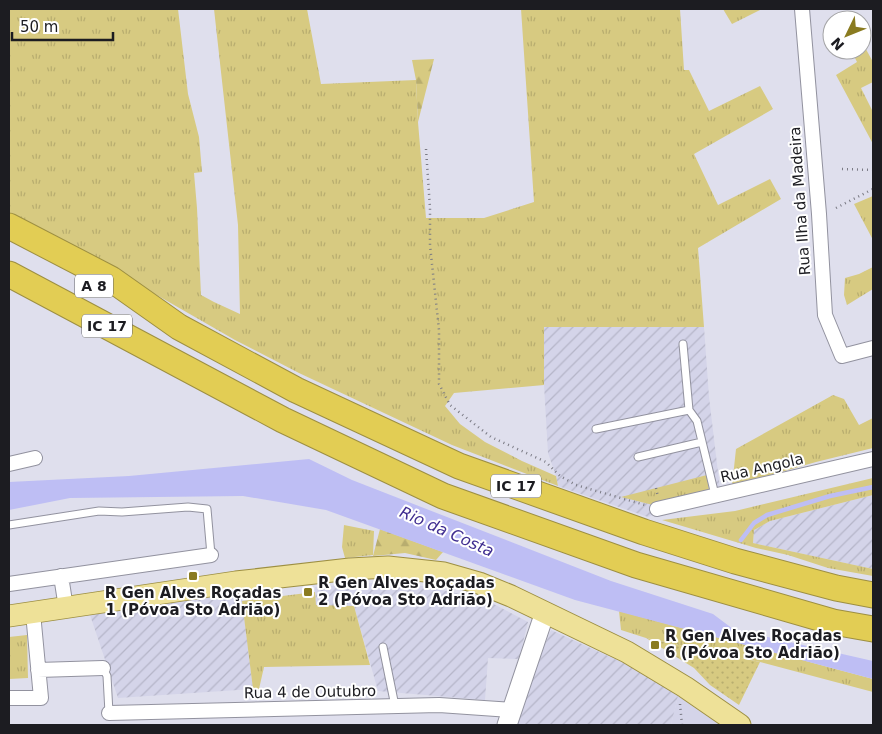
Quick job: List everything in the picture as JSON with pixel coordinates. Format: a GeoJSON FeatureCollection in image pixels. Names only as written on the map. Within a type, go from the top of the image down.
{"type":"FeatureCollection","features":[{"type":"Feature","properties":{"kind":"highway","name":"IC 17"},"geometry":{"type":"LineString","coordinates":[[9,226],[111,279],[179,327],[296,390],[459,466],[654,535],[744,563],[873,596]]}},
{"type":"Feature","properties":{"kind":"highway","name":"A 8"},"geometry":{"type":"LineString","coordinates":[[9,246],[179,327]]}},
{"type":"Feature","properties":{"kind":"highway","name":"IC 17"},"geometry":{"type":"LineString","coordinates":[[9,274],[283,420],[443,496],[636,565],[833,622],[873,629]]}},
{"type":"Feature","properties":{"kind":"main road"},"geometry":{"type":"LineString","coordinates":[[9,616],[268,578],[350,569],[388,567],[444,573],[479,583],[512,596],[644,662],[685,687],[740,725]]}},
{"type":"Feature","properties":{"kind":"street","name":"Rua Ilha da Madeira"},"geometry":{"type":"LineString","coordinates":[[802,9],[819,214],[825,315],[842,356],[873,348]]}},
{"type":"Feature","properties":{"kind":"street"},"geometry":{"type":"LineString","coordinates":[[9,464],[35,458]]}},
{"type":"Feature","properties":{"kind":"street","name":"Rua Angola"},"geometry":{"type":"LineString","coordinates":[[657,509],[873,458]]}},
{"type":"Feature","properties":{"kind":"street"},"geometry":{"type":"LineString","coordinates":[[9,584],[210,555]]}},
{"type":"Feature","properties":{"kind":"street"},"geometry":{"type":"LineString","coordinates":[[61,576],[66,608]]}},
{"type":"Feature","properties":{"kind":"street"},"geometry":{"type":"LineString","coordinates":[[510,718],[544,612]]}},
{"type":"Feature","properties":{"kind":"street"},"geometry":{"type":"LineString","coordinates":[[9,698],[41,698],[33,613]]}},
{"type":"Feature","properties":{"kind":"street"},"geometry":{"type":"LineString","coordinates":[[38,670],[102,668]]}},
{"type":"Feature","properties":{"kind":"street","name":"Rua 4 de Outubro"},"geometry":{"type":"LineString","coordinates":[[110,713],[439,705],[510,718]]}},
{"type":"Feature","properties":{"kind":"lane"},"geometry":{"type":"LineString","coordinates":[[683,344],[689,410],[697,421],[715,495]]}},
{"type":"Feature","properties":{"kind":"lane"},"geometry":{"type":"LineString","coordinates":[[596,430],[689,410]]}},
{"type":"Feature","properties":{"kind":"lane"},"geometry":{"type":"LineString","coordinates":[[638,458],[702,442]]}},
{"type":"Feature","properties":{"kind":"lane"},"geometry":{"type":"LineString","coordinates":[[9,525],[99,511],[122,512],[188,507],[207,509],[210,555]]}},
{"type":"Feature","properties":{"kind":"lane"},"geometry":{"type":"LineString","coordinates":[[383,647],[395,706]]}},
{"type":"Feature","properties":{"kind":"lane"},"geometry":{"type":"LineString","coordinates":[[102,668],[107,676],[110,713]]}},
{"type":"Feature","properties":{"kind":"path"},"geometry":{"type":"LineString","coordinates":[[426,149],[430,208],[430,245],[439,330],[439,384],[450,405],[491,437],[546,462],[560,476],[576,484],[657,509]]}},
{"type":"Feature","properties":{"kind":"path"},"geometry":{"type":"LineString","coordinates":[[842,169],[873,170]]}},
{"type":"Feature","properties":{"kind":"path"},"geometry":{"type":"LineString","coordinates":[[836,208],[873,189]]}},
{"type":"Feature","properties":{"kind":"shaded area"},"geometry":{"type":"Polygon","coordinates":[[[543,327],[704,327],[709,397],[720,489],[648,517],[558,486],[548,453],[543,327]]]}},
{"type":"Feature","properties":{"kind":"shaded area"},"geometry":{"type":"Polygon","coordinates":[[[873,495],[873,569],[753,543],[754,530],[770,521],[873,495]]]}},
{"type":"Feature","properties":{"kind":"shaded area"},"geometry":{"type":"Polygon","coordinates":[[[370,583],[417,585],[484,599],[528,622],[519,659],[488,658],[485,700],[378,691],[354,606],[316,606],[315,587],[370,583]]]}},
{"type":"Feature","properties":{"kind":"shaded area"},"geometry":{"type":"Polygon","coordinates":[[[241,590],[253,689],[118,698],[90,615],[241,590]]]}},
{"type":"Feature","properties":{"kind":"shaded area"},"geometry":{"type":"Polygon","coordinates":[[[551,630],[630,666],[678,696],[671,725],[515,725],[528,685],[551,630]]]}},
{"type":"Feature","properties":{"kind":"shaded area"},"geometry":{"type":"Polygon","coordinates":[[[678,696],[720,725],[671,725],[678,696]]]}},
{"type":"Feature","properties":{"kind":"green space"},"geometry":{"type":"Polygon","coordinates":[[[9,9],[178,9],[188,94],[199,137],[202,172],[194,173],[201,295],[240,314],[238,225],[214,9],[307,9],[321,84],[416,80],[426,218],[484,218],[534,202],[521,9],[680,9],[684,70],[689,70],[709,111],[760,86],[773,109],[694,154],[718,205],[770,179],[781,199],[698,248],[704,327],[544,327],[544,385],[454,393],[445,406],[460,424],[485,442],[556,476],[558,486],[452,445],[299,373],[235,340],[134,282],[9,217],[9,9]]]}},
{"type":"Feature","properties":{"kind":"green space"},"geometry":{"type":"Polygon","coordinates":[[[723,9],[759,9],[760,10],[732,24],[723,9]]]}},
{"type":"Feature","properties":{"kind":"green space"},"geometry":{"type":"Polygon","coordinates":[[[434,59],[418,122],[416,80],[412,60],[434,59]]]}},
{"type":"Feature","properties":{"kind":"green space"},"geometry":{"type":"Polygon","coordinates":[[[856,60],[872,60],[873,62],[873,82],[861,88],[873,112],[873,144],[836,75],[857,62],[856,60]]]}},
{"type":"Feature","properties":{"kind":"green space"},"geometry":{"type":"Polygon","coordinates":[[[873,196],[873,240],[854,204],[873,196]]]}},
{"type":"Feature","properties":{"kind":"green space"},"geometry":{"type":"Polygon","coordinates":[[[873,267],[873,289],[847,305],[844,295],[845,278],[873,267]]]}},
{"type":"Feature","properties":{"kind":"green space"},"geometry":{"type":"Polygon","coordinates":[[[833,395],[844,399],[859,425],[873,418],[873,448],[732,486],[736,449],[833,395]]]}},
{"type":"Feature","properties":{"kind":"green space"},"geometry":{"type":"Polygon","coordinates":[[[707,475],[709,490],[653,505],[621,497],[707,475]]]}},
{"type":"Feature","properties":{"kind":"green space"},"geometry":{"type":"Polygon","coordinates":[[[873,478],[873,495],[770,521],[754,530],[753,543],[873,569],[873,576],[828,568],[662,520],[735,511],[873,478]]]}},
{"type":"Feature","properties":{"kind":"green space"},"geometry":{"type":"Polygon","coordinates":[[[344,525],[374,531],[373,555],[345,558],[342,547],[344,525]]]}},
{"type":"Feature","properties":{"kind":"green space"},"geometry":{"type":"Polygon","coordinates":[[[380,529],[443,552],[436,560],[405,553],[373,556],[380,529]]]}},
{"type":"Feature","properties":{"kind":"green space"},"geometry":{"type":"Polygon","coordinates":[[[315,592],[316,605],[354,606],[370,665],[264,667],[259,689],[253,689],[242,601],[315,592]]]}},
{"type":"Feature","properties":{"kind":"green space"},"geometry":{"type":"Polygon","coordinates":[[[619,611],[873,679],[873,692],[760,662],[646,638],[621,630],[619,611]]]}},
{"type":"Feature","properties":{"kind":"green space"},"geometry":{"type":"Polygon","coordinates":[[[27,635],[28,678],[9,679],[9,637],[27,635]]]}},
{"type":"Feature","properties":{"kind":"green space"},"geometry":{"type":"Polygon","coordinates":[[[646,638],[760,662],[739,705],[710,685],[694,668],[646,638]]]}},
{"type":"Feature","properties":{"kind":"water","name":"Rio da Costa"},"geometry":{"type":"Polygon","coordinates":[[[309,459],[352,480],[611,581],[713,614],[733,629],[873,661],[873,679],[575,600],[326,510],[243,496],[70,498],[9,510],[9,482],[129,476],[309,459]]]}},
{"type":"Feature","properties":{"kind":"waterway"},"geometry":{"type":"LineString","coordinates":[[741,540],[754,523],[767,515],[830,496],[873,487]]}},
{"type":"Feature","properties":{"kind":"place","name":"R Gen Alves Roçadas 1 (Póvoa Sto Adrião)"},"geometry":{"type":"Point","coordinates":[193,576]}},
{"type":"Feature","properties":{"kind":"place","name":"R Gen Alves Roçadas 2 (Póvoa Sto Adrião)"},"geometry":{"type":"Point","coordinates":[308,592]}},
{"type":"Feature","properties":{"kind":"place","name":"R Gen Alves Roçadas 6 (Póvoa Sto Adrião)"},"geometry":{"type":"Point","coordinates":[655,645]}}]}
